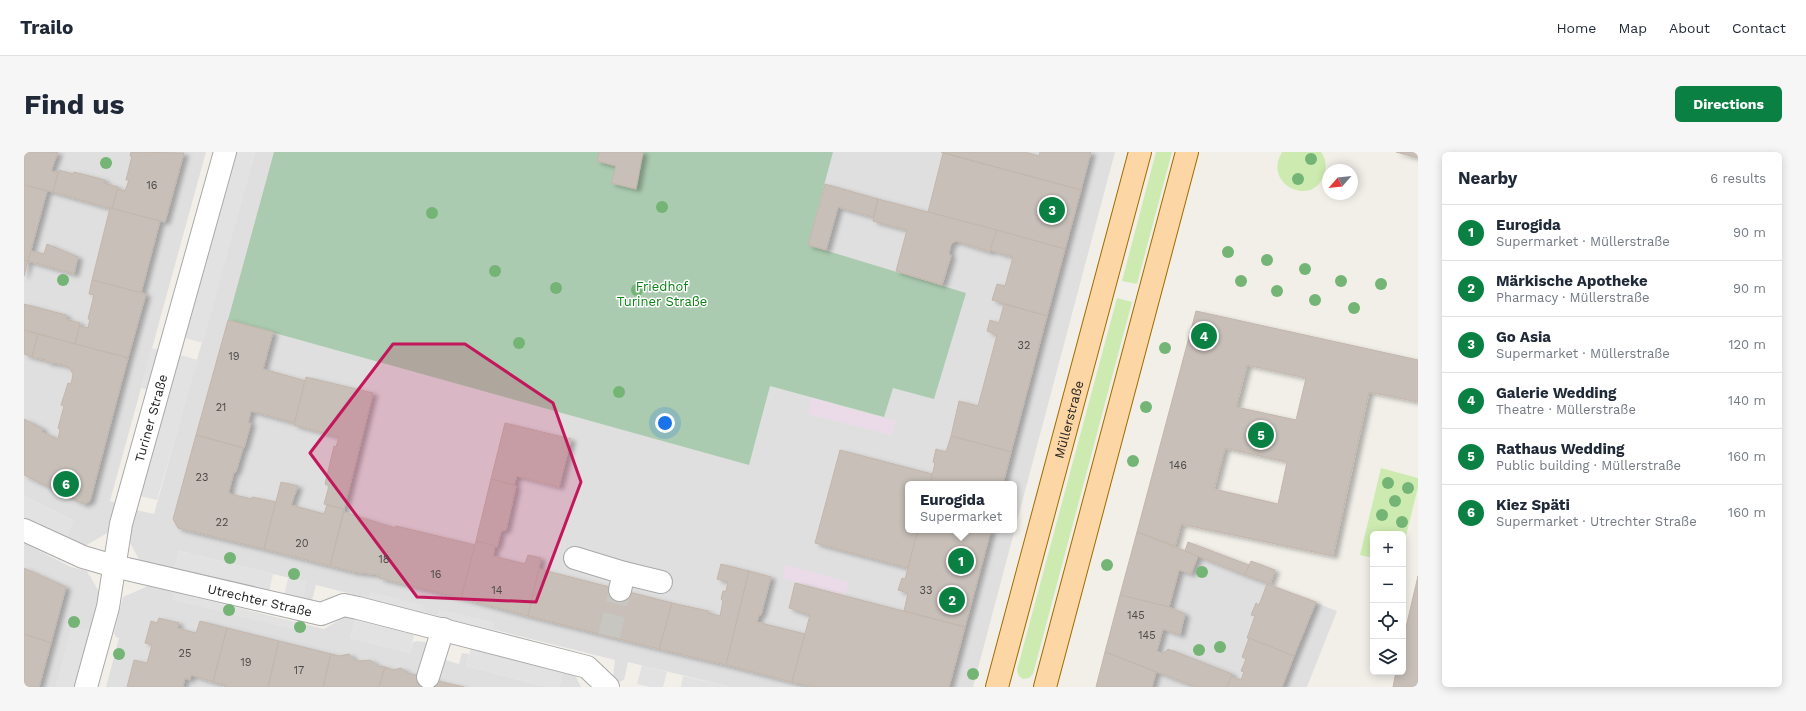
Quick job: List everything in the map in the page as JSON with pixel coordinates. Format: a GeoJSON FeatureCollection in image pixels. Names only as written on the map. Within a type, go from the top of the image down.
{"type":"FeatureCollection","features":[{"type":"Feature","properties":{"kind":"main road","name":"Müllerstraße"},"geometry":{"type":"LineString","coordinates":[[1003,686],[1140,152]]}},
{"type":"Feature","properties":{"kind":"main road"},"geometry":{"type":"LineString","coordinates":[[1045,687],[1187,152]]}},
{"type":"Feature","properties":{"kind":"street","name":"Turiner Straße"},"geometry":{"type":"LineString","coordinates":[[86,687],[108,607],[121,524],[225,152]]}},
{"type":"Feature","properties":{"kind":"street","name":"Utrechter Straße"},"geometry":{"type":"LineString","coordinates":[[24,530],[83,557],[114,566],[321,614],[344,605],[443,629],[587,668],[608,687]]}},
{"type":"Feature","properties":{"kind":"street"},"geometry":{"type":"LineString","coordinates":[[575,558],[622,582],[661,582]]}},
{"type":"Feature","properties":{"kind":"street"},"geometry":{"type":"LineString","coordinates":[[428,677],[443,629]]}},
{"type":"Feature","properties":{"kind":"highlighted area"},"geometry":{"type":"Polygon","coordinates":[[[393,344],[465,344],[553,403],[581,482],[536,602],[417,597],[310,453],[393,344]]]}},
{"type":"Feature","properties":{"kind":"shaded area"},"geometry":{"type":"Polygon","coordinates":[[[24,152],[206,152],[110,501],[117,503],[109,532],[85,546],[68,539],[67,536],[73,520],[24,496],[24,152]]]}},
{"type":"Feature","properties":{"kind":"shaded area"},"geometry":{"type":"Polygon","coordinates":[[[236,152],[255,152],[203,343],[185,338],[236,152]]]}},
{"type":"Feature","properties":{"kind":"shaded area"},"geometry":{"type":"Polygon","coordinates":[[[255,152],[1115,152],[1017,521],[1017,481],[905,481],[905,533],[1014,533],[973,687],[731,687],[628,662],[624,680],[615,682],[613,678],[615,660],[316,585],[311,604],[302,602],[306,582],[179,551],[174,569],[140,561],[129,541],[136,510],[154,514],[255,152]]]}},
{"type":"Feature","properties":{"kind":"shaded area"},"geometry":{"type":"Polygon","coordinates":[[[152,348],[159,350],[148,390],[141,388],[152,348]]]}},
{"type":"Feature","properties":{"kind":"shaded area"},"geometry":{"type":"Polygon","coordinates":[[[180,355],[198,360],[157,500],[140,496],[180,355]]]}},
{"type":"Feature","properties":{"kind":"shaded area"},"geometry":{"type":"Polygon","coordinates":[[[812,397],[834,403],[834,405],[896,421],[892,435],[808,414],[812,397]]]}},
{"type":"Feature","properties":{"kind":"shaded area"},"geometry":{"type":"Polygon","coordinates":[[[24,496],[73,520],[67,536],[68,539],[24,518],[24,496]]]}},
{"type":"Feature","properties":{"kind":"shaded area"},"geometry":{"type":"Polygon","coordinates":[[[1137,532],[1337,611],[1307,687],[1096,687],[1137,532]]]}},
{"type":"Feature","properties":{"kind":"shaded area"},"geometry":{"type":"Polygon","coordinates":[[[24,543],[71,567],[87,571],[101,595],[91,631],[72,627],[56,687],[24,687],[24,543]]]}},
{"type":"Feature","properties":{"kind":"shaded area"},"geometry":{"type":"Polygon","coordinates":[[[179,551],[273,574],[269,593],[174,569],[179,551]]]}},
{"type":"Feature","properties":{"kind":"shaded area"},"geometry":{"type":"Polygon","coordinates":[[[786,565],[849,582],[845,595],[783,578],[786,565]]]}},
{"type":"Feature","properties":{"kind":"shaded area"},"geometry":{"type":"Polygon","coordinates":[[[288,578],[307,582],[302,601],[284,596],[288,578]]]}},
{"type":"Feature","properties":{"kind":"shaded area"},"geometry":{"type":"Polygon","coordinates":[[[148,586],[324,629],[347,616],[352,617],[355,621],[350,638],[410,653],[413,642],[425,642],[427,646],[425,654],[459,664],[462,653],[469,654],[466,666],[548,687],[106,687],[119,638],[116,637],[114,633],[123,597],[148,586]]]}},
{"type":"Feature","properties":{"kind":"shaded area"},"geometry":{"type":"Polygon","coordinates":[[[370,592],[424,605],[422,613],[368,599],[370,592]]]}},
{"type":"Feature","properties":{"kind":"shaded area"},"geometry":{"type":"Polygon","coordinates":[[[174,593],[225,605],[223,612],[172,600],[174,593]]]}},
{"type":"Feature","properties":{"kind":"shaded area"},"geometry":{"type":"Polygon","coordinates":[[[235,607],[296,623],[295,630],[233,615],[235,607]]]}},
{"type":"Feature","properties":{"kind":"shaded area"},"geometry":{"type":"Polygon","coordinates":[[[438,609],[495,622],[493,630],[437,616],[438,609]]]}},
{"type":"Feature","properties":{"kind":"shaded area"},"geometry":{"type":"Polygon","coordinates":[[[355,620],[414,635],[410,653],[350,638],[355,620]]]}},
{"type":"Feature","properties":{"kind":"shaded area"},"geometry":{"type":"Polygon","coordinates":[[[72,626],[91,631],[76,687],[56,687],[72,626]]]}},
{"type":"Feature","properties":{"kind":"shaded area"},"geometry":{"type":"Polygon","coordinates":[[[471,648],[563,671],[559,687],[548,687],[466,666],[471,648]]]}},
{"type":"Feature","properties":{"kind":"shaded area"},"geometry":{"type":"Polygon","coordinates":[[[642,665],[667,672],[663,687],[650,687],[637,684],[642,665]]]}},
{"type":"Feature","properties":{"kind":"shaded area"},"geometry":{"type":"Polygon","coordinates":[[[563,671],[573,671],[581,687],[559,687],[563,671]]]}},
{"type":"Feature","properties":{"kind":"shaded area"},"geometry":{"type":"Polygon","coordinates":[[[683,676],[732,687],[681,687],[683,676]]]}},
{"type":"Feature","properties":{"kind":"green space","name":"Friedhof Turiner Straße"},"geometry":{"type":"Polygon","coordinates":[[[274,152],[833,152],[808,245],[966,293],[934,399],[893,388],[884,417],[770,386],[749,465],[228,320],[274,152]]]}},
{"type":"Feature","properties":{"kind":"green space"},"geometry":{"type":"Polygon","coordinates":[[[1156,152],[1172,152],[1137,284],[1122,281],[1156,152]]]}},
{"type":"Feature","properties":{"kind":"green space"},"geometry":{"type":"Polygon","coordinates":[[[1282,152],[1321,152],[1326,163],[1322,164],[1322,178],[1318,185],[1310,190],[1301,191],[1291,188],[1284,182],[1279,174],[1278,164],[1282,152]]]}},
{"type":"Feature","properties":{"kind":"green space"},"geometry":{"type":"Polygon","coordinates":[[[1117,298],[1132,302],[1033,674],[1029,678],[1023,679],[1019,676],[1017,670],[1117,298]]]}},
{"type":"Feature","properties":{"kind":"green space"},"geometry":{"type":"Polygon","coordinates":[[[1381,468],[1418,478],[1418,487],[1406,536],[1406,531],[1370,531],[1370,557],[1360,555],[1381,468]]]}},
{"type":"Feature","properties":{"kind":"building"},"geometry":{"type":"Polygon","coordinates":[[[24,152],[58,152],[51,171],[58,173],[53,192],[24,185],[24,152]]]}},
{"type":"Feature","properties":{"kind":"building"},"geometry":{"type":"Polygon","coordinates":[[[131,152],[184,153],[165,222],[112,209],[117,189],[125,191],[129,180],[126,180],[132,156],[130,156],[131,152]]]}},
{"type":"Feature","properties":{"kind":"building"},"geometry":{"type":"Polygon","coordinates":[[[599,152],[643,152],[636,189],[611,183],[616,166],[597,161],[599,152]]]}},
{"type":"Feature","properties":{"kind":"building"},"geometry":{"type":"Polygon","coordinates":[[[941,152],[1025,152],[1039,156],[1040,152],[1091,152],[1081,190],[941,152]]]}},
{"type":"Feature","properties":{"kind":"building"},"geometry":{"type":"Polygon","coordinates":[[[1396,152],[1418,152],[1418,158],[1396,152]]]}},
{"type":"Feature","properties":{"kind":"building"},"geometry":{"type":"Polygon","coordinates":[[[943,153],[1081,190],[1065,249],[928,212],[943,153]]]}},
{"type":"Feature","properties":{"kind":"building"},"geometry":{"type":"Polygon","coordinates":[[[59,170],[73,174],[74,172],[105,180],[104,183],[118,187],[112,209],[53,192],[59,170]]]}},
{"type":"Feature","properties":{"kind":"building"},"geometry":{"type":"Polygon","coordinates":[[[825,184],[878,199],[873,217],[838,207],[826,250],[808,245],[825,184]]]}},
{"type":"Feature","properties":{"kind":"building"},"geometry":{"type":"Polygon","coordinates":[[[24,185],[47,191],[28,261],[24,260],[24,185]]]}},
{"type":"Feature","properties":{"kind":"building"},"geometry":{"type":"Polygon","coordinates":[[[878,199],[997,230],[990,252],[956,241],[951,244],[949,253],[951,256],[942,285],[896,271],[907,230],[873,221],[878,199]]]}},
{"type":"Feature","properties":{"kind":"building"},"geometry":{"type":"Polygon","coordinates":[[[110,208],[160,221],[141,293],[92,280],[110,208]]]}},
{"type":"Feature","properties":{"kind":"building"},"geometry":{"type":"Polygon","coordinates":[[[997,230],[1065,249],[1047,316],[992,300],[997,284],[1005,286],[1013,257],[990,250],[997,230]]]}},
{"type":"Feature","properties":{"kind":"building"},"geometry":{"type":"Polygon","coordinates":[[[47,244],[78,257],[74,274],[28,261],[31,251],[44,254],[47,244]]]}},
{"type":"Feature","properties":{"kind":"building"},"geometry":{"type":"Polygon","coordinates":[[[24,260],[28,261],[24,276],[24,260]]]}},
{"type":"Feature","properties":{"kind":"building"},"geometry":{"type":"Polygon","coordinates":[[[92,280],[146,294],[128,358],[75,344],[79,326],[88,328],[90,319],[88,319],[94,295],[89,294],[92,280]]]}},
{"type":"Feature","properties":{"kind":"building"},"geometry":{"type":"Polygon","coordinates":[[[24,304],[66,315],[66,319],[80,323],[75,344],[24,330],[24,304]]]}},
{"type":"Feature","properties":{"kind":"building"},"geometry":{"type":"Polygon","coordinates":[[[1004,304],[1047,316],[1011,452],[951,436],[959,401],[978,406],[997,335],[987,331],[990,320],[999,323],[1004,304]]]}},
{"type":"Feature","properties":{"kind":"building"},"geometry":{"type":"Polygon","coordinates":[[[1196,311],[1418,360],[1418,402],[1369,392],[1333,556],[1181,524],[1175,546],[1137,532],[1196,311]],[[1247,365],[1236,407],[1296,420],[1306,378],[1247,365]],[[1225,448],[1214,489],[1278,504],[1287,462],[1225,448]]]}},
{"type":"Feature","properties":{"kind":"building"},"geometry":{"type":"Polygon","coordinates":[[[228,320],[273,332],[263,369],[306,381],[295,423],[251,411],[248,423],[251,423],[244,448],[196,435],[228,320]]]}},
{"type":"Feature","properties":{"kind":"building"},"geometry":{"type":"Polygon","coordinates":[[[24,330],[38,334],[32,357],[24,354],[24,330]]]}},
{"type":"Feature","properties":{"kind":"building"},"geometry":{"type":"Polygon","coordinates":[[[38,334],[128,358],[90,501],[84,504],[24,475],[24,419],[43,429],[42,432],[58,439],[60,430],[58,428],[64,406],[61,405],[68,383],[71,384],[73,374],[69,367],[32,357],[38,334]]]}},
{"type":"Feature","properties":{"kind":"building"},"geometry":{"type":"Polygon","coordinates":[[[306,377],[373,393],[344,509],[324,504],[329,486],[325,484],[334,446],[336,447],[339,437],[294,425],[306,377]]]}},
{"type":"Feature","properties":{"kind":"building"},"geometry":{"type":"Polygon","coordinates":[[[505,423],[571,439],[559,487],[517,476],[514,485],[491,479],[505,423]]]}},
{"type":"Feature","properties":{"kind":"building"},"geometry":{"type":"Polygon","coordinates":[[[196,435],[243,448],[236,472],[234,472],[229,491],[230,494],[276,502],[264,549],[178,528],[173,519],[196,435]]]}},
{"type":"Feature","properties":{"kind":"building"},"geometry":{"type":"Polygon","coordinates":[[[951,436],[1011,452],[1004,481],[931,481],[935,463],[933,462],[936,449],[946,452],[951,436]]]}},
{"type":"Feature","properties":{"kind":"building"},"geometry":{"type":"Polygon","coordinates":[[[840,450],[932,474],[931,481],[905,481],[905,533],[917,533],[908,568],[815,543],[840,450]]]}},
{"type":"Feature","properties":{"kind":"building"},"geometry":{"type":"Polygon","coordinates":[[[491,479],[516,486],[506,530],[501,531],[497,547],[476,541],[491,479]]]}},
{"type":"Feature","properties":{"kind":"building"},"geometry":{"type":"Polygon","coordinates":[[[281,482],[298,486],[291,505],[324,514],[327,505],[344,509],[330,566],[264,549],[281,482]]]}},
{"type":"Feature","properties":{"kind":"building"},"geometry":{"type":"Polygon","coordinates":[[[344,512],[395,528],[396,526],[475,545],[461,598],[379,578],[380,575],[354,572],[330,566],[344,512]]]}},
{"type":"Feature","properties":{"kind":"building"},"geometry":{"type":"Polygon","coordinates":[[[1137,532],[1198,556],[1191,574],[1179,570],[1169,607],[1120,595],[1137,532]]]}},
{"type":"Feature","properties":{"kind":"building"},"geometry":{"type":"Polygon","coordinates":[[[917,533],[990,533],[965,627],[904,611],[908,593],[898,590],[902,578],[905,579],[917,533]]]}},
{"type":"Feature","properties":{"kind":"building"},"geometry":{"type":"Polygon","coordinates":[[[476,541],[495,546],[493,556],[525,564],[528,555],[541,558],[528,616],[461,598],[476,541]]]}},
{"type":"Feature","properties":{"kind":"building"},"geometry":{"type":"Polygon","coordinates":[[[1188,542],[1249,565],[1245,575],[1185,551],[1188,542]]]}},
{"type":"Feature","properties":{"kind":"building"},"geometry":{"type":"Polygon","coordinates":[[[1251,561],[1275,570],[1270,584],[1245,575],[1251,561]]]}},
{"type":"Feature","properties":{"kind":"building"},"geometry":{"type":"Polygon","coordinates":[[[721,564],[749,571],[726,665],[659,649],[672,603],[708,611],[708,613],[720,616],[723,601],[721,599],[723,591],[726,591],[728,582],[717,579],[721,564]]]}},
{"type":"Feature","properties":{"kind":"building"},"geometry":{"type":"Polygon","coordinates":[[[24,568],[66,587],[51,643],[24,634],[24,568]]]}},
{"type":"Feature","properties":{"kind":"building"},"geometry":{"type":"Polygon","coordinates":[[[539,569],[672,603],[659,649],[528,616],[539,569]]]}},
{"type":"Feature","properties":{"kind":"building"},"geometry":{"type":"Polygon","coordinates":[[[749,571],[771,577],[761,615],[759,615],[757,622],[805,634],[792,682],[726,665],[749,571]]]}},
{"type":"Feature","properties":{"kind":"building"},"geometry":{"type":"Polygon","coordinates":[[[1418,576],[1418,687],[1393,687],[1395,675],[1406,675],[1406,627],[1418,576]]]}},
{"type":"Feature","properties":{"kind":"building"},"geometry":{"type":"Polygon","coordinates":[[[795,583],[965,627],[949,687],[814,687],[792,682],[810,615],[789,608],[795,583]]]}},
{"type":"Feature","properties":{"kind":"building"},"geometry":{"type":"Polygon","coordinates":[[[1267,584],[1316,602],[1294,656],[1247,638],[1255,616],[1251,615],[1256,603],[1259,605],[1267,584]]]}},
{"type":"Feature","properties":{"kind":"building"},"geometry":{"type":"Polygon","coordinates":[[[1120,595],[1169,607],[1185,614],[1180,635],[1163,629],[1157,651],[1163,654],[1168,649],[1232,674],[1227,687],[1196,687],[1105,652],[1120,595]]]}},
{"type":"Feature","properties":{"kind":"building"},"geometry":{"type":"Polygon","coordinates":[[[159,618],[179,623],[177,628],[196,633],[200,621],[227,628],[213,682],[191,675],[190,680],[185,678],[183,686],[185,687],[127,687],[134,660],[147,663],[152,645],[145,643],[151,621],[157,623],[159,618]]]}},
{"type":"Feature","properties":{"kind":"building"},"geometry":{"type":"Polygon","coordinates":[[[227,628],[279,641],[268,687],[224,687],[225,685],[213,682],[227,628]]]}},
{"type":"Feature","properties":{"kind":"building"},"geometry":{"type":"Polygon","coordinates":[[[24,634],[51,643],[39,687],[24,687],[24,634]]]}},
{"type":"Feature","properties":{"kind":"building"},"geometry":{"type":"Polygon","coordinates":[[[1249,638],[1294,656],[1282,687],[1227,687],[1231,677],[1241,680],[1244,672],[1241,671],[1246,659],[1242,657],[1249,638]]]}},
{"type":"Feature","properties":{"kind":"building"},"geometry":{"type":"Polygon","coordinates":[[[279,641],[331,654],[323,687],[268,687],[279,641]]]}},
{"type":"Feature","properties":{"kind":"building"},"geometry":{"type":"Polygon","coordinates":[[[1105,652],[1156,672],[1152,687],[1096,687],[1105,652]]]}},
{"type":"Feature","properties":{"kind":"building"},"geometry":{"type":"Polygon","coordinates":[[[331,654],[339,656],[349,654],[354,660],[370,660],[378,666],[385,667],[379,687],[323,687],[331,654]]]}},
{"type":"Feature","properties":{"kind":"building"},"geometry":{"type":"Polygon","coordinates":[[[385,667],[393,670],[401,668],[408,673],[415,675],[423,674],[438,681],[436,687],[379,687],[385,667]]]}},
{"type":"Feature","properties":{"kind":"building"},"geometry":{"type":"Polygon","coordinates":[[[438,681],[464,687],[436,687],[438,681]]]}},
{"type":"Feature","properties":{"kind":"tunnel"},"geometry":{"type":"LineString","coordinates":[[609,636],[620,590]]}},
{"type":"Feature","properties":{"kind":"place","name":"Go Asia"},"geometry":{"type":"Point","coordinates":[1052,210]}},
{"type":"Feature","properties":{"kind":"place","name":"Galerie Wedding"},"geometry":{"type":"Point","coordinates":[1204,336]}},
{"type":"Feature","properties":{"kind":"place","name":"Rathaus Wedding"},"geometry":{"type":"Point","coordinates":[1261,435]}},
{"type":"Feature","properties":{"kind":"place","name":"Kiez Späti"},"geometry":{"type":"Point","coordinates":[66,484]}},
{"type":"Feature","properties":{"kind":"place","name":"Eurogida"},"geometry":{"type":"Point","coordinates":[961,561]}},
{"type":"Feature","properties":{"kind":"place","name":"Märkische Apotheke"},"geometry":{"type":"Point","coordinates":[952,600]}}]}
